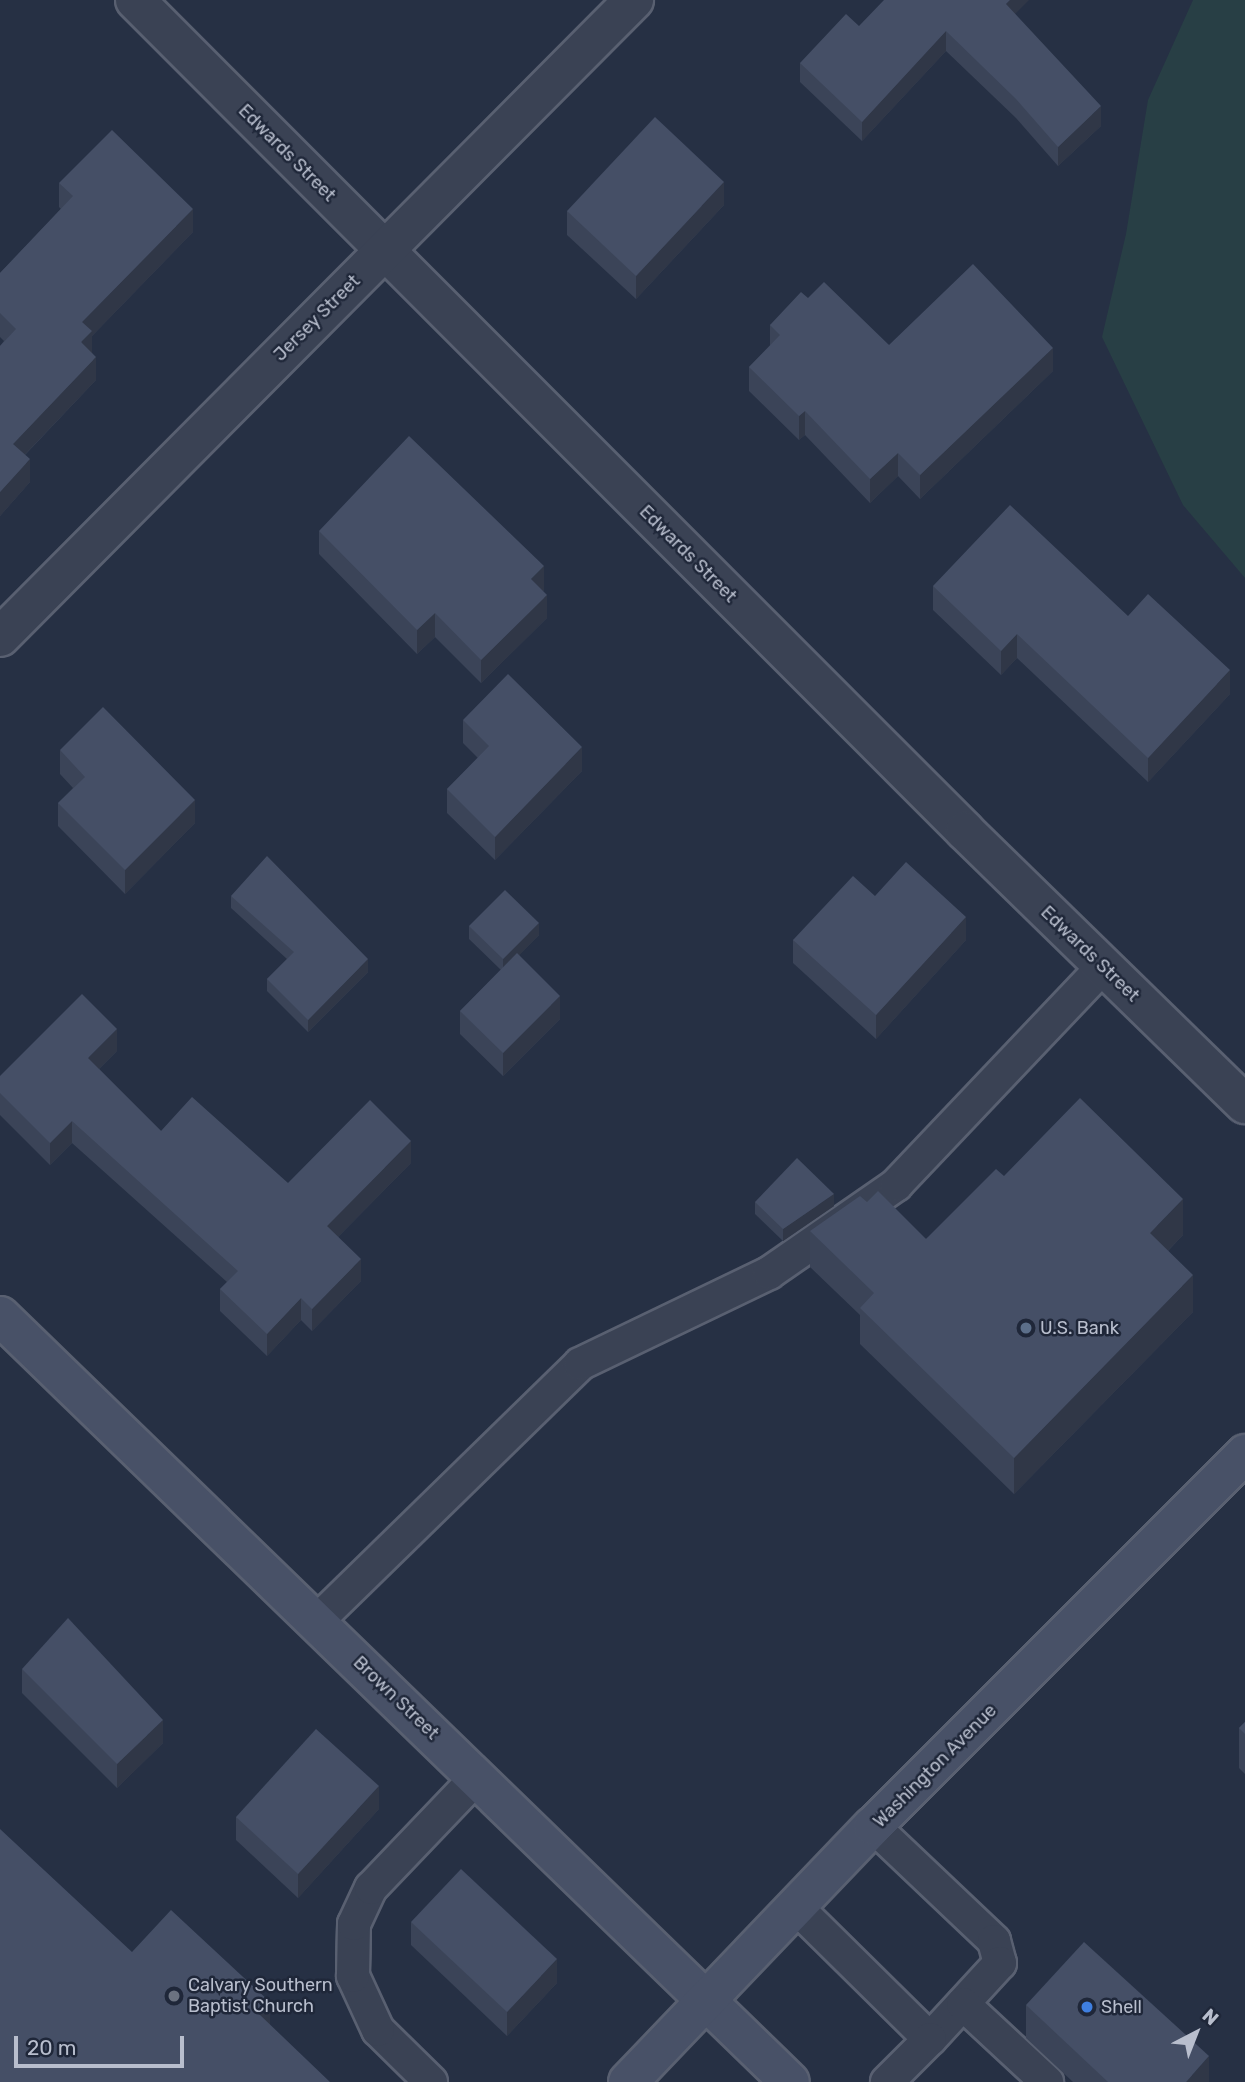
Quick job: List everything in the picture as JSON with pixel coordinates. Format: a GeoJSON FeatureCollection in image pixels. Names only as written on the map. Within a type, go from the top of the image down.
{"type":"FeatureCollection","features":[{"type":"Feature","properties":{"kind":"street","name":"Edwards Street"},"geometry":{"type":"LineString","coordinates":[[135,0],[1103,967],[1245,1104]]}},
{"type":"Feature","properties":{"kind":"street","name":"Jersey Street"},"geometry":{"type":"LineString","coordinates":[[0,638],[634,0]]}},
{"type":"Feature","properties":{"kind":"street","name":"Brown Street"},"geometry":{"type":"LineString","coordinates":[[0,1316],[790,2082]]}},
{"type":"Feature","properties":{"kind":"street","name":"Washington Avenue"},"geometry":{"type":"LineString","coordinates":[[628,2082],[873,1826],[1245,1454]]}},
{"type":"Feature","properties":{"kind":"lane"},"geometry":{"type":"LineString","coordinates":[[317,1621],[580,1364],[769,1273],[896,1185],[1103,967]]}},
{"type":"Feature","properties":{"kind":"lane"},"geometry":{"type":"LineString","coordinates":[[431,2082],[378,2030],[353,1976],[354,1924],[371,1888],[478,1777]]}},
{"type":"Feature","properties":{"kind":"lane"},"geometry":{"type":"LineString","coordinates":[[873,1826],[994,1941],[1000,1963],[887,2082]]}},
{"type":"Feature","properties":{"kind":"lane"},"geometry":{"type":"LineString","coordinates":[[796,1907],[930,2039]]}},
{"type":"Feature","properties":{"kind":"lane"},"geometry":{"type":"LineString","coordinates":[[962,2004],[1047,2082]]}},
{"type":"Feature","properties":{"kind":"green space"},"geometry":{"type":"Polygon","coordinates":[[[1193,0],[1245,0],[1245,578],[1183,505],[1102,337],[1126,234],[1148,100],[1193,0]]]}},
{"type":"Feature","properties":{"kind":"building"},"geometry":{"type":"Polygon","coordinates":[[[884,0],[1010,0],[1006,4],[1101,106],[1058,147],[1016,99],[946,31],[862,122],[800,63],[846,14],[859,26],[884,0]]]}},
{"type":"Feature","properties":{"kind":"building"},"geometry":{"type":"Polygon","coordinates":[[[655,117],[724,182],[636,276],[567,211],[655,117]]]}},
{"type":"Feature","properties":{"kind":"building"},"geometry":{"type":"Polygon","coordinates":[[[112,130],[193,209],[82,322],[92,331],[81,342],[96,357],[13,444],[30,459],[0,492],[0,346],[16,329],[0,313],[0,273],[73,196],[59,183],[112,130]]]}},
{"type":"Feature","properties":{"kind":"building"},"geometry":{"type":"Polygon","coordinates":[[[973,264],[1053,348],[920,475],[898,453],[870,479],[805,411],[799,416],[749,367],[780,335],[770,325],[801,292],[808,298],[824,282],[889,345],[973,264]]]}},
{"type":"Feature","properties":{"kind":"building"},"geometry":{"type":"Polygon","coordinates":[[[409,436],[544,566],[531,579],[547,595],[481,660],[435,613],[417,630],[319,531],[409,436]]]}},
{"type":"Feature","properties":{"kind":"building"},"geometry":{"type":"Polygon","coordinates":[[[1010,505],[1128,616],[1148,594],[1230,670],[1148,758],[1017,634],[1001,651],[933,586],[1010,505]]]}},
{"type":"Feature","properties":{"kind":"building"},"geometry":{"type":"Polygon","coordinates":[[[508,674],[582,747],[495,837],[447,789],[489,746],[463,720],[508,674]]]}},
{"type":"Feature","properties":{"kind":"building"},"geometry":{"type":"Polygon","coordinates":[[[103,707],[195,800],[125,870],[58,803],[85,777],[60,750],[103,707]]]}},
{"type":"Feature","properties":{"kind":"building"},"geometry":{"type":"Polygon","coordinates":[[[267,856],[368,959],[308,1020],[267,979],[294,952],[231,896],[267,856]]]}},
{"type":"Feature","properties":{"kind":"building"},"geometry":{"type":"Polygon","coordinates":[[[906,862],[966,917],[876,1015],[793,940],[853,876],[875,896],[906,862]]]}},
{"type":"Feature","properties":{"kind":"building"},"geometry":{"type":"Polygon","coordinates":[[[505,890],[539,923],[503,959],[469,926],[505,890]]]}},
{"type":"Feature","properties":{"kind":"building"},"geometry":{"type":"Polygon","coordinates":[[[517,953],[560,996],[503,1053],[460,1011],[517,953]]]}},
{"type":"Feature","properties":{"kind":"building"},"geometry":{"type":"Polygon","coordinates":[[[82,994],[117,1029],[88,1058],[161,1131],[192,1097],[288,1183],[370,1100],[411,1141],[327,1226],[361,1259],[312,1309],[301,1298],[267,1334],[220,1289],[238,1271],[72,1121],[50,1143],[0,1093],[0,1076],[82,994]]]}},
{"type":"Feature","properties":{"kind":"building","name":"U.S. Bank"},"geometry":{"type":"Polygon","coordinates":[[[1080,1098],[1183,1199],[1150,1233],[1193,1275],[1014,1458],[860,1308],[874,1293],[810,1231],[860,1196],[867,1202],[878,1191],[926,1239],[996,1169],[1004,1176],[1080,1098]]]}},
{"type":"Feature","properties":{"kind":"building"},"geometry":{"type":"Polygon","coordinates":[[[797,1158],[834,1194],[783,1229],[755,1202],[797,1158]]]}},
{"type":"Feature","properties":{"kind":"building"},"geometry":{"type":"Polygon","coordinates":[[[68,1618],[163,1720],[117,1764],[22,1669],[68,1618]]]}},
{"type":"Feature","properties":{"kind":"building"},"geometry":{"type":"Polygon","coordinates":[[[1245,1722],[1245,1734],[1239,1728],[1245,1722]]]}},
{"type":"Feature","properties":{"kind":"building"},"geometry":{"type":"Polygon","coordinates":[[[316,1729],[379,1786],[298,1874],[236,1817],[316,1729]]]}},
{"type":"Feature","properties":{"kind":"building"},"geometry":{"type":"Polygon","coordinates":[[[0,1829],[132,1952],[171,1910],[270,2002],[259,2014],[330,2082],[0,2082],[0,1829]]]}},
{"type":"Feature","properties":{"kind":"building"},"geometry":{"type":"Polygon","coordinates":[[[461,1869],[557,1959],[507,2012],[411,1922],[461,1869]]]}},
{"type":"Feature","properties":{"kind":"building"},"geometry":{"type":"Polygon","coordinates":[[[1084,1942],[1209,2056],[1186,2082],[1108,2082],[1026,2005],[1084,1942]]]}},
{"type":"Feature","properties":{"kind":"place","name":"U.S. Bank"},"geometry":{"type":"Point","coordinates":[1026,1328]}},
{"type":"Feature","properties":{"kind":"place","name":"Calvary Southern Baptist Church"},"geometry":{"type":"Point","coordinates":[174,1996]}},
{"type":"Feature","properties":{"kind":"place","name":"Shell"},"geometry":{"type":"Point","coordinates":[1087,2007]}}]}
